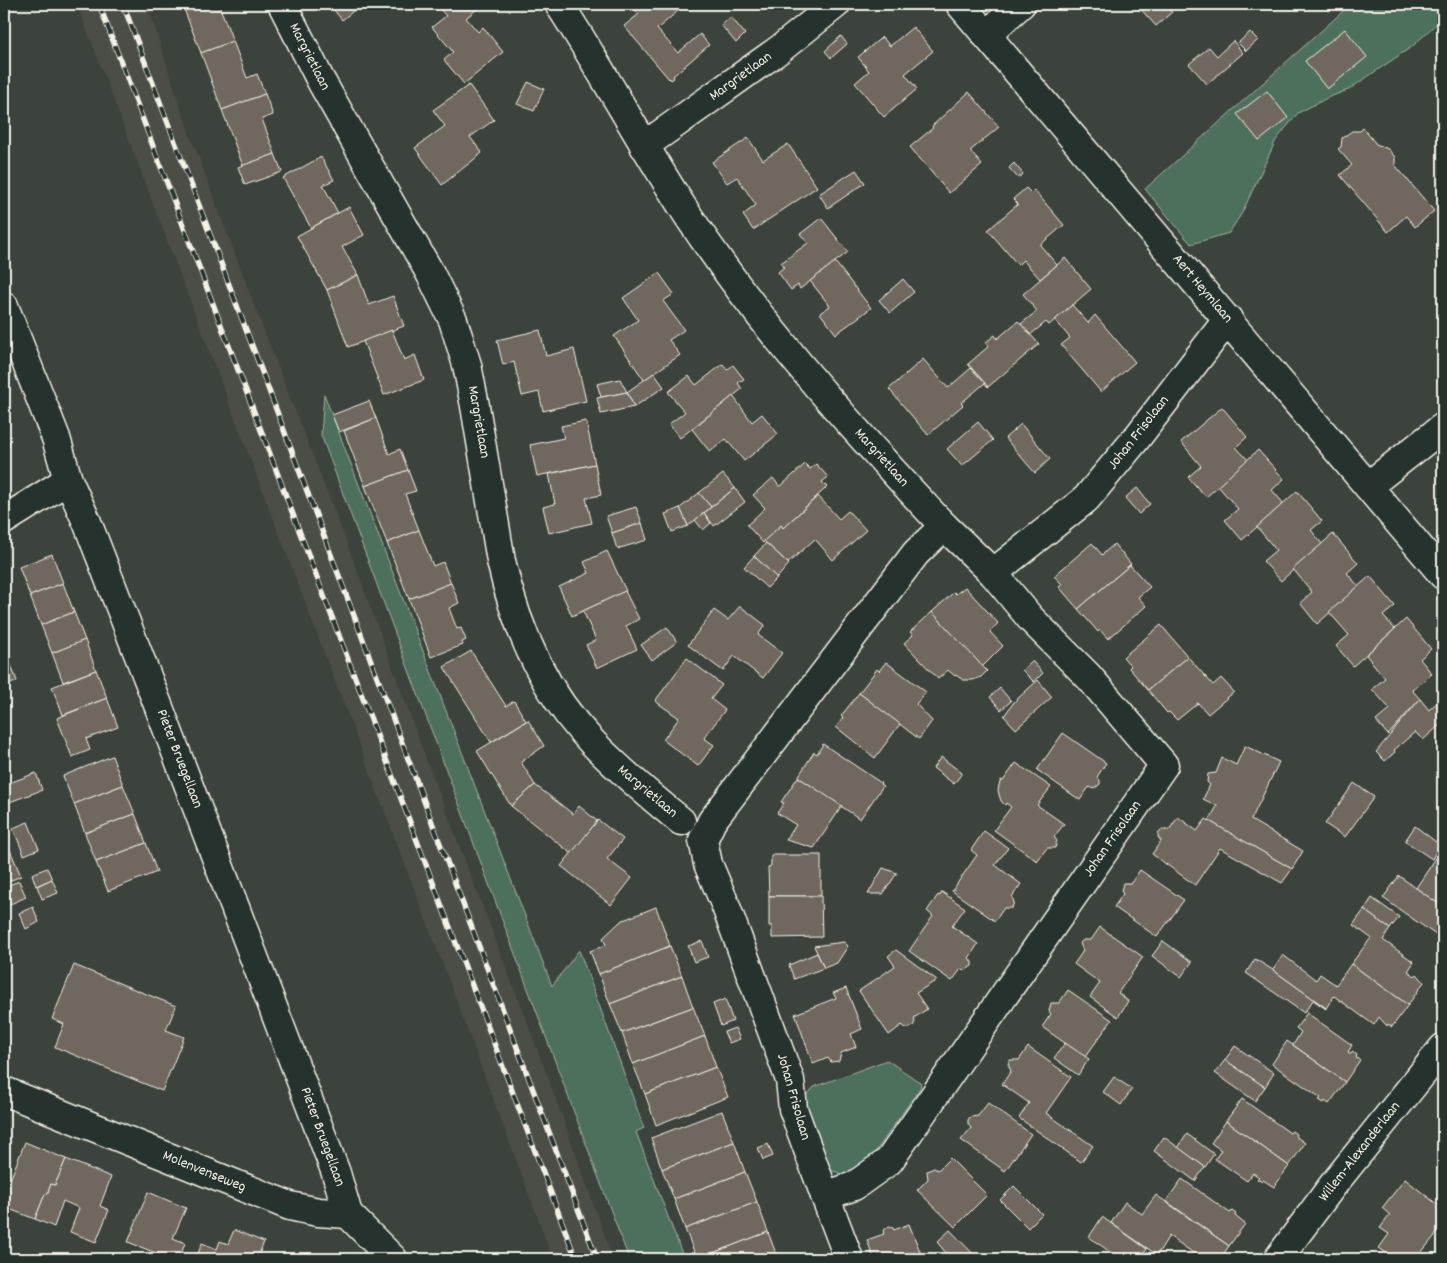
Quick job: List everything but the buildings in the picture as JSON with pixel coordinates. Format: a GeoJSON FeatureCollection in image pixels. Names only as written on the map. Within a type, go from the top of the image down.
{"type":"FeatureCollection","features":[{"type":"Feature","properties":{"kind":"street","name":"Margrietlaan"},"geometry":{"type":"LineString","coordinates":[[282,4],[321,81],[430,273],[452,320],[467,365],[506,586],[516,618],[530,651],[547,682],[567,712],[591,741],[617,767],[681,821]]}},
{"type":"Feature","properties":{"kind":"street","name":"Margrietlaan"},"geometry":{"type":"LineString","coordinates":[[559,4],[588,48],[644,146],[688,216],[768,327],[825,396],[944,526]]}},
{"type":"Feature","properties":{"kind":"street","name":"Margrietlaan"},"geometry":{"type":"LineString","coordinates":[[644,146],[780,49],[836,4]]}},
{"type":"Feature","properties":{"kind":"street","name":"Aert Heymlaan"},"geometry":{"type":"LineString","coordinates":[[960,4],[1443,575]]}},
{"type":"Feature","properties":{"kind":"street"},"geometry":{"type":"LineString","coordinates":[[986,35],[1022,4]]}},
{"type":"Feature","properties":{"kind":"street","name":"Pieter Bruegellaan"},"geometry":{"type":"LineString","coordinates":[[4,306],[56,438],[68,480],[87,522],[163,718],[333,1164],[348,1214]]}},
{"type":"Feature","properties":{"kind":"street","name":"Johan Frisolaan"},"geometry":{"type":"LineString","coordinates":[[993,573],[1086,500],[1136,439],[1228,319]]}},
{"type":"Feature","properties":{"kind":"street"},"geometry":{"type":"LineString","coordinates":[[1368,486],[1443,428]]}},
{"type":"Feature","properties":{"kind":"street"},"geometry":{"type":"LineString","coordinates":[[4,520],[68,480]]}},
{"type":"Feature","properties":{"kind":"street","name":"Johan Frisolaan"},"geometry":{"type":"LineString","coordinates":[[944,526],[993,573],[1031,620],[1089,677],[1164,765],[889,1161],[854,1186],[825,1196],[793,1109],[790,1080],[725,904],[708,864],[703,840],[712,821],[916,553],[944,526]]}},
{"type":"Feature","properties":{"kind":"street","name":"Willem-Alexanderlaan"},"geometry":{"type":"LineString","coordinates":[[1278,1259],[1333,1185],[1443,1048]]}},
{"type":"Feature","properties":{"kind":"street","name":"Molenvenseweg"},"geometry":{"type":"LineString","coordinates":[[4,1091],[290,1206],[318,1212],[348,1214]]}},
{"type":"Feature","properties":{"kind":"street"},"geometry":{"type":"LineString","coordinates":[[825,1196],[849,1259]]}},
{"type":"Feature","properties":{"kind":"street"},"geometry":{"type":"LineString","coordinates":[[348,1214],[393,1259]]}},
{"type":"Feature","properties":{"kind":"shaded area"},"geometry":{"type":"Polygon","coordinates":[[[77,4],[147,4],[185,121],[347,543],[425,756],[549,1080],[613,1259],[553,1259],[442,962],[77,4]]]}},
{"type":"Feature","properties":{"kind":"green space"},"geometry":{"type":"Polygon","coordinates":[[[1351,4],[1443,4],[1443,17],[1413,46],[1348,90],[1327,98],[1298,113],[1276,140],[1242,213],[1229,233],[1191,244],[1145,189],[1351,4]]]}},
{"type":"Feature","properties":{"kind":"green space"},"geometry":{"type":"Polygon","coordinates":[[[324,394],[552,986],[579,950],[644,1128],[636,1132],[684,1259],[629,1259],[321,435],[324,394]]]}},
{"type":"Feature","properties":{"kind":"green space"},"geometry":{"type":"Polygon","coordinates":[[[887,1060],[921,1083],[920,1088],[867,1164],[856,1173],[845,1175],[833,1171],[824,1163],[803,1099],[814,1087],[887,1060]]]}},
{"type":"Feature","properties":{"kind":"railway"},"geometry":{"type":"LineString","coordinates":[[99,4],[576,1259]]}},
{"type":"Feature","properties":{"kind":"railway"},"geometry":{"type":"LineString","coordinates":[[123,4],[597,1259]]}}]}
